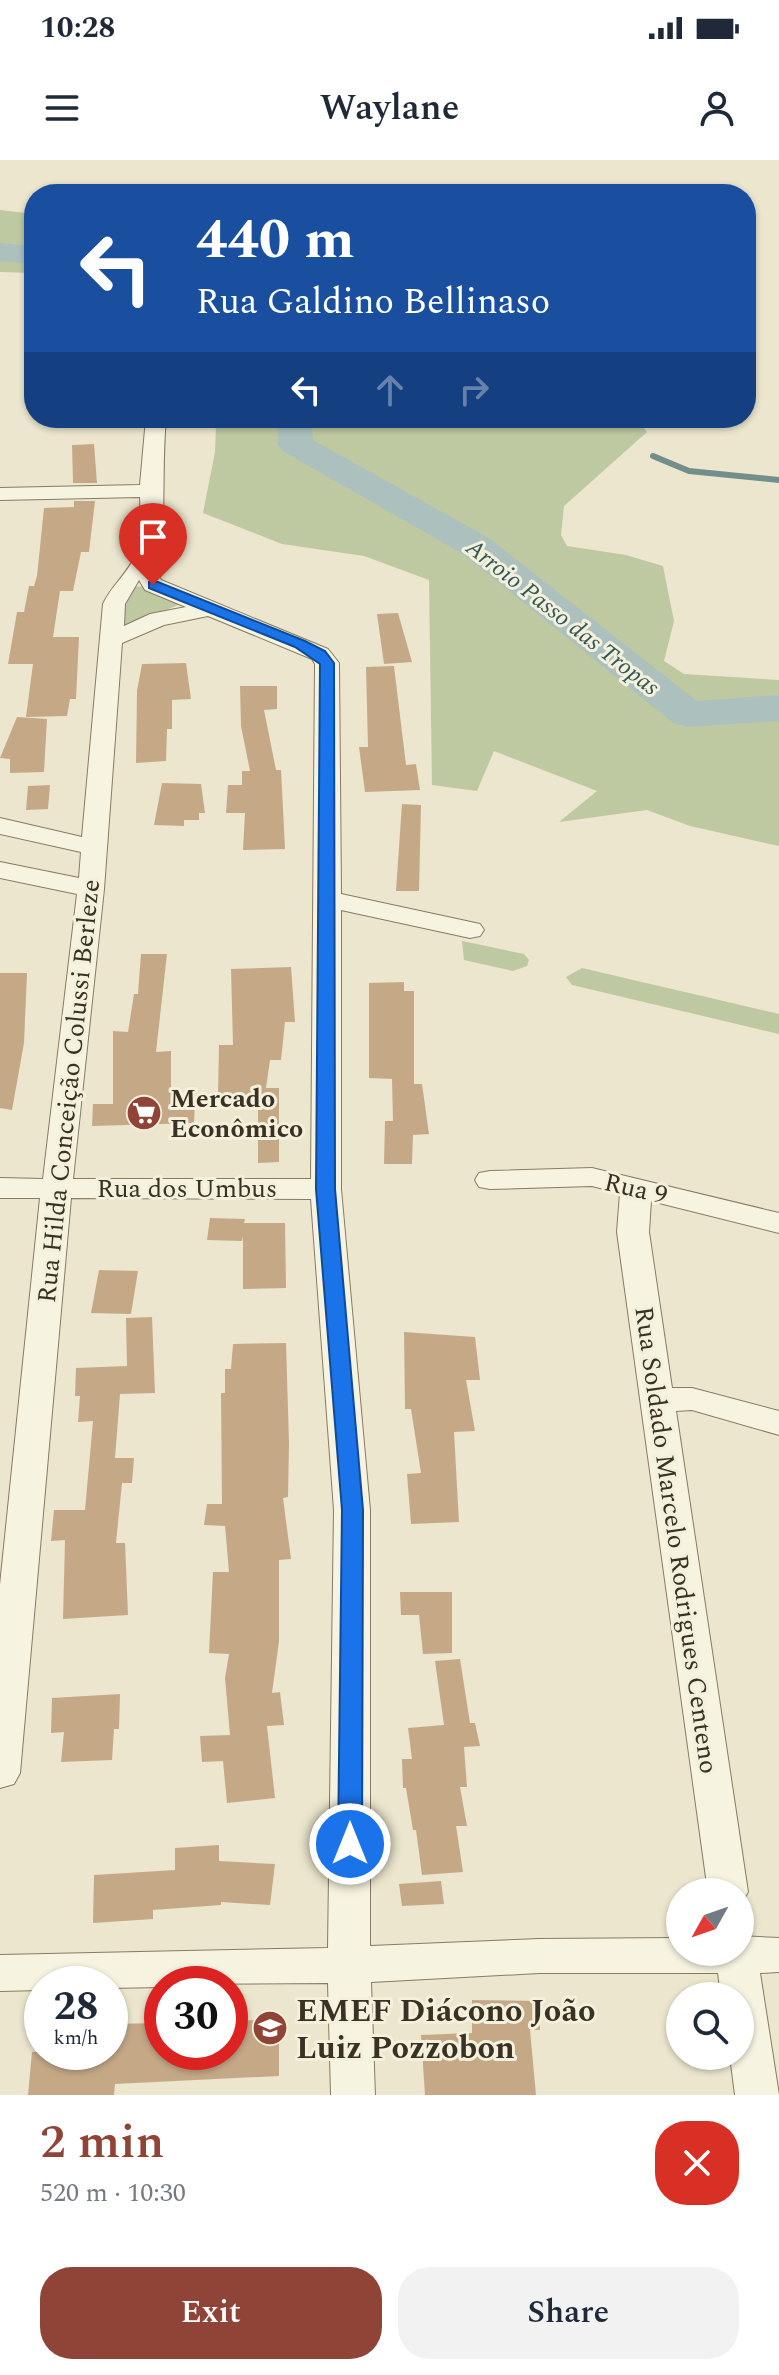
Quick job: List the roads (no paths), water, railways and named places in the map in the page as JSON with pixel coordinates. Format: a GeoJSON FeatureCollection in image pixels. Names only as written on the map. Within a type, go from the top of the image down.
{"type":"FeatureCollection","features":[{"type":"Feature","properties":{"kind":"street"},"geometry":{"type":"LineString","coordinates":[[151,582],[146,557],[152,519],[150,491],[155,428]]}},
{"type":"Feature","properties":{"kind":"street"},"geometry":{"type":"LineString","coordinates":[[0,494],[150,491]]}},
{"type":"Feature","properties":{"kind":"street","name":"Rua Hilda Conceição Colussi Berleze"},"geometry":{"type":"LineString","coordinates":[[0,1773],[57,1187],[91,889],[91,847],[114,604],[124,584],[146,557]]}},
{"type":"Feature","properties":{"kind":"street"},"geometry":{"type":"LineString","coordinates":[[124,584],[151,582],[208,609],[300,644],[320,654],[327,663],[326,1189],[352,1510],[349,1965],[353,2095]]}},
{"type":"Feature","properties":{"kind":"street"},"geometry":{"type":"LineString","coordinates":[[113,639],[158,619],[208,609]]}},
{"type":"Feature","properties":{"kind":"street"},"geometry":{"type":"LineString","coordinates":[[0,826],[91,847]]}},
{"type":"Feature","properties":{"kind":"street"},"geometry":{"type":"LineString","coordinates":[[0,870],[91,889]]}},
{"type":"Feature","properties":{"kind":"street"},"geometry":{"type":"LineString","coordinates":[[328,899],[470,930]]}},
{"type":"Feature","properties":{"kind":"street","name":"Rua 9"},"geometry":{"type":"LineString","coordinates":[[490,1180],[592,1177],[779,1223]]}},
{"type":"Feature","properties":{"kind":"street","name":"Rua Soldado Marcelo Rodrigues Centeno"},"geometry":{"type":"LineString","coordinates":[[636,1187],[633,1232],[726,1878]]}},
{"type":"Feature","properties":{"kind":"street","name":"Rua dos Umbus"},"geometry":{"type":"LineString","coordinates":[[0,1188],[326,1189]]}},
{"type":"Feature","properties":{"kind":"street"},"geometry":{"type":"LineString","coordinates":[[657,1400],[692,1399],[779,1423]]}},
{"type":"Feature","properties":{"kind":"street"},"geometry":{"type":"LineString","coordinates":[[754,1954],[779,1955]]}},
{"type":"Feature","properties":{"kind":"street"},"geometry":{"type":"LineString","coordinates":[[0,1973],[666,1955]]}},
{"type":"Feature","properties":{"kind":"street"},"geometry":{"type":"LineString","coordinates":[[738,1966],[757,2095]]}},
{"type":"Feature","properties":{"kind":"waterway","name":"Arroio Passo das Tropas"},"geometry":{"type":"LineString","coordinates":[[0,252],[24,254]]}},
{"type":"Feature","properties":{"kind":"waterway","name":"Arroio Passo das Tropas"},"geometry":{"type":"LineString","coordinates":[[295,428],[296,445],[476,546],[688,714],[779,708]]}},
{"type":"Feature","properties":{"kind":"waterway"},"geometry":{"type":"LineString","coordinates":[[653,456],[689,471],[779,480]]}},
{"type":"Feature","properties":{"kind":"place","name":"Mercado Econômico"},"geometry":{"type":"Point","coordinates":[144,1113]}},
{"type":"Feature","properties":{"kind":"place","name":"EMEF Diácono João Luiz Pozzobon"},"geometry":{"type":"Point","coordinates":[270,2028]}}]}
